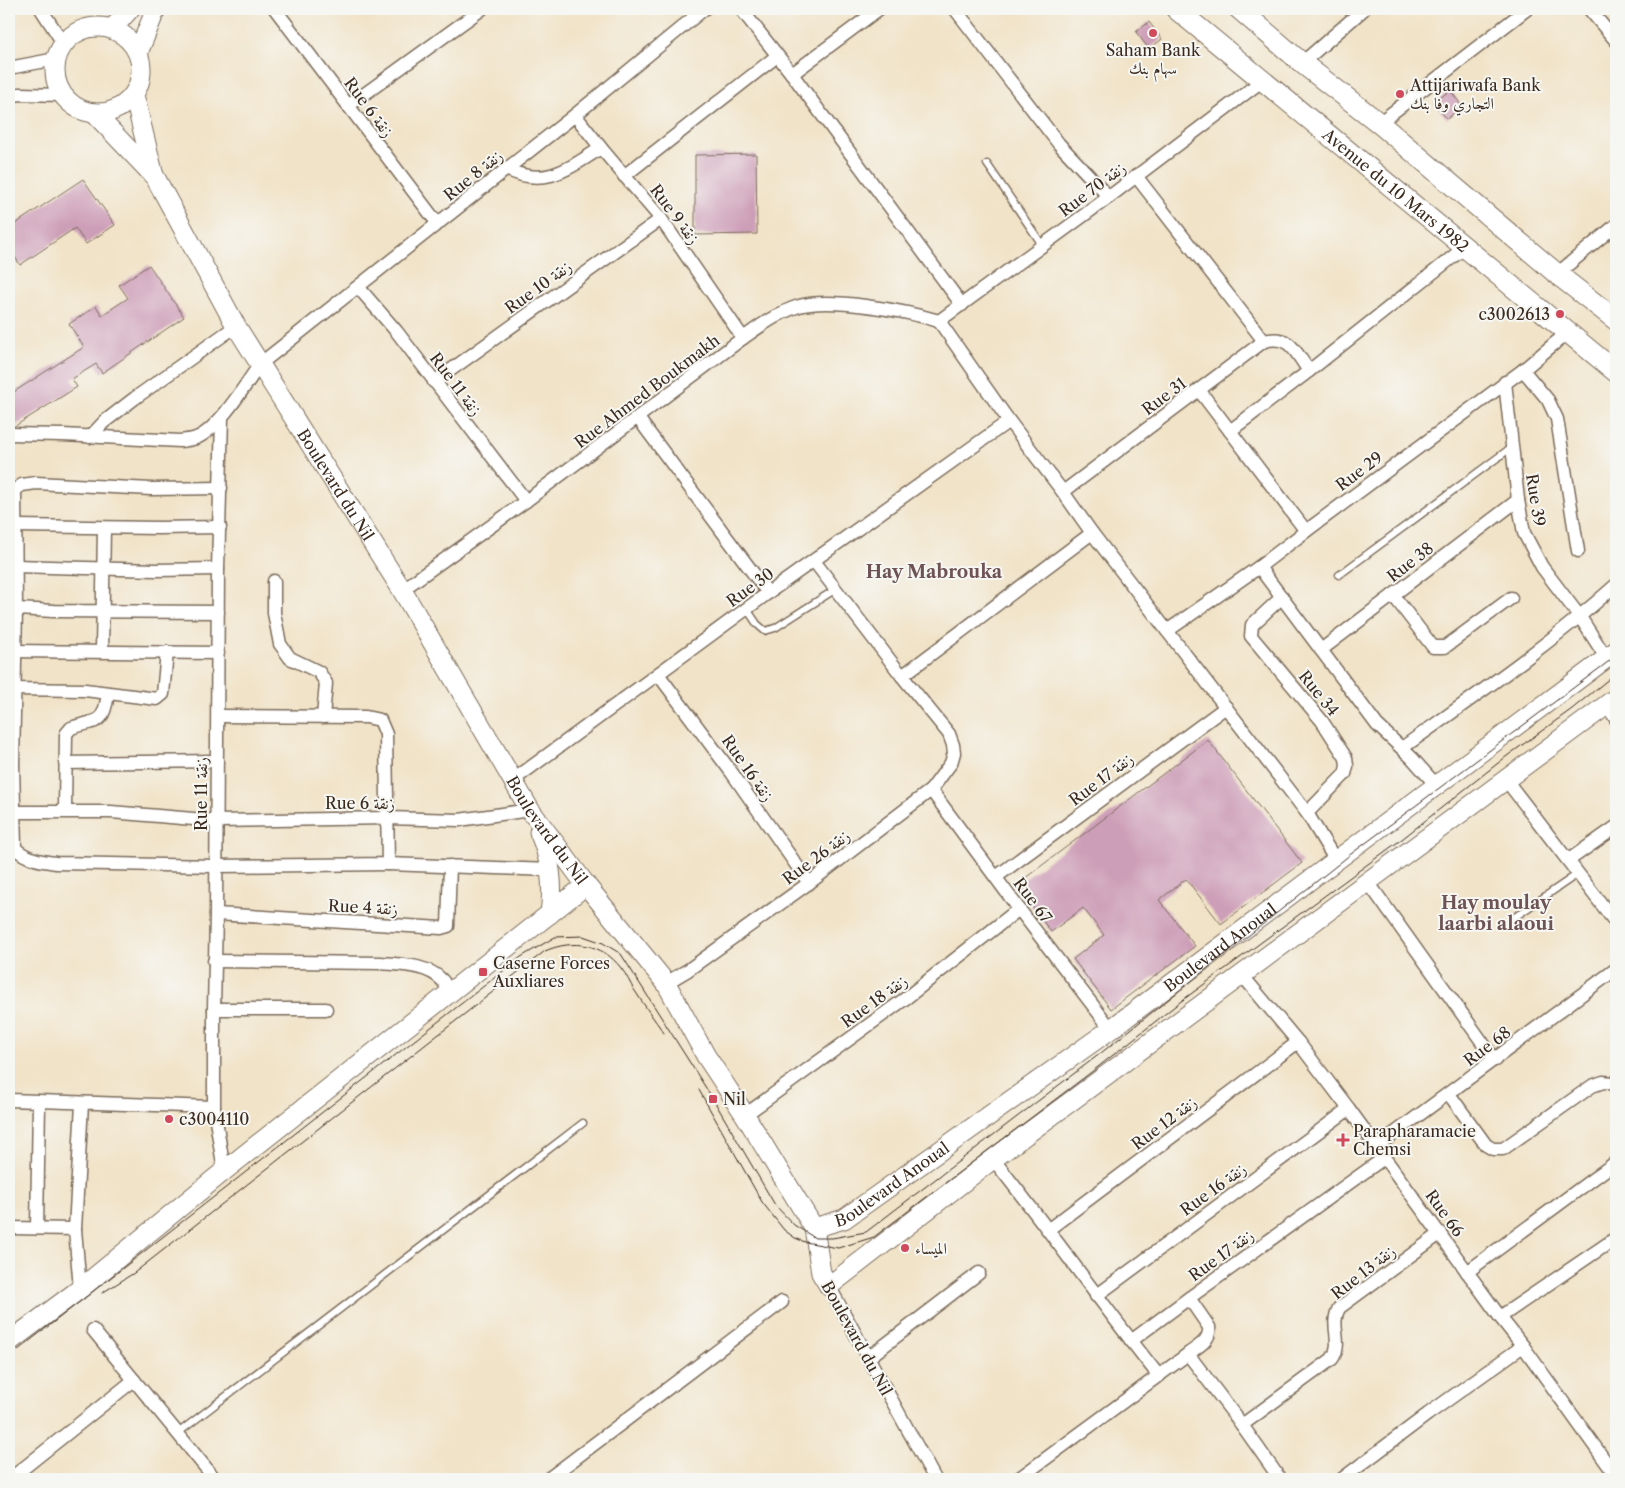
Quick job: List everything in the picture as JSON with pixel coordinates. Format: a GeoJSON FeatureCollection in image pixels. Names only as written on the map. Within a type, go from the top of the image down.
{"type":"FeatureCollection","features":[{"type":"Feature","properties":{"kind":"main road","name":"Avenue du 10 Mars 1982"},"geometry":{"type":"LineString","coordinates":[[1176,9],[1616,372]]}},
{"type":"Feature","properties":{"kind":"main road"},"geometry":{"type":"LineString","coordinates":[[1238,9],[1302,63],[1379,123],[1557,274],[1616,320]]}},
{"type":"Feature","properties":{"kind":"street"},"geometry":{"type":"LineString","coordinates":[[41,9],[60,51]]}},
{"type":"Feature","properties":{"kind":"street"},"geometry":{"type":"LineString","coordinates":[[112,29],[130,9]]}},
{"type":"Feature","properties":{"kind":"street"},"geometry":{"type":"LineString","coordinates":[[138,53],[156,9]]}},
{"type":"Feature","properties":{"kind":"street","name":"Rue 6 زنقة"},"geometry":{"type":"LineString","coordinates":[[274,9],[438,224]]}},
{"type":"Feature","properties":{"kind":"street"},"geometry":{"type":"LineString","coordinates":[[348,106],[482,9]]}},
{"type":"Feature","properties":{"kind":"street","name":"Rue 8 زنقة"},"geometry":{"type":"LineString","coordinates":[[90,436],[180,441],[195,438],[210,428],[222,417],[260,364],[359,288],[704,9]]}},
{"type":"Feature","properties":{"kind":"street"},"geometry":{"type":"LineString","coordinates":[[742,9],[962,305]]}},
{"type":"Feature","properties":{"kind":"street"},"geometry":{"type":"LineString","coordinates":[[792,74],[879,9]]}},
{"type":"Feature","properties":{"kind":"street"},"geometry":{"type":"LineString","coordinates":[[955,9],[1059,144],[1109,197]]}},
{"type":"Feature","properties":{"kind":"street"},"geometry":{"type":"LineString","coordinates":[[1302,63],[1364,9]]}},
{"type":"Feature","properties":{"kind":"street"},"geometry":{"type":"LineString","coordinates":[[1379,123],[1527,9]]}},
{"type":"Feature","properties":{"kind":"street"},"geometry":{"type":"LineString","coordinates":[[1589,9],[1616,41]]}},
{"type":"Feature","properties":{"kind":"street"},"geometry":{"type":"LineString","coordinates":[[91,27],[112,29],[123,34],[138,53],[142,74],[139,85],[134,95],[121,107],[95,114],[83,111],[72,106],[57,85],[54,72],[60,51],[76,33],[91,27]]}},
{"type":"Feature","properties":{"kind":"street"},"geometry":{"type":"LineString","coordinates":[[9,68],[60,51]]}},
{"type":"Feature","properties":{"kind":"street"},"geometry":{"type":"LineString","coordinates":[[624,176],[777,56]]}},
{"type":"Feature","properties":{"kind":"street","name":"Rue 70 زنقة"},"geometry":{"type":"LineString","coordinates":[[939,321],[1043,246],[1264,80]]}},
{"type":"Feature","properties":{"kind":"street"},"geometry":{"type":"LineString","coordinates":[[9,96],[20,94],[62,94]]}},
{"type":"Feature","properties":{"kind":"street","name":"Boulevard du Nil"},"geometry":{"type":"LineString","coordinates":[[134,95],[155,177],[236,326],[402,590],[530,810],[586,885],[666,983],[706,1056],[746,1116],[814,1228],[821,1273],[935,1479]]}},
{"type":"Feature","properties":{"kind":"street","name":"Boulevard du Nil"},"geometry":{"type":"LineString","coordinates":[[95,114],[155,177]]}},
{"type":"Feature","properties":{"kind":"street","name":"Rue 9 زنقة"},"geometry":{"type":"LineString","coordinates":[[575,115],[600,148],[661,219],[743,338]]}},
{"type":"Feature","properties":{"kind":"street"},"geometry":{"type":"LineString","coordinates":[[506,169],[519,176],[554,175],[567,170],[600,148]]}},
{"type":"Feature","properties":{"kind":"street"},"geometry":{"type":"LineString","coordinates":[[1136,176],[1264,341],[1277,339],[1289,343],[1309,371]]}},
{"type":"Feature","properties":{"kind":"street","name":"Rue 10 زنقة"},"geometry":{"type":"LineString","coordinates":[[434,382],[661,219]]}},
{"type":"Feature","properties":{"kind":"street"},"geometry":{"type":"LineString","coordinates":[[1557,274],[1616,225]]}},
{"type":"Feature","properties":{"kind":"street"},"geometry":{"type":"LineString","coordinates":[[1230,431],[1464,248]]}},
{"type":"Feature","properties":{"kind":"street","name":"Rue 11 زنقة"},"geometry":{"type":"LineString","coordinates":[[359,288],[397,332],[526,501]]}},
{"type":"Feature","properties":{"kind":"street","name":"Rue Ahmed Boukmakh"},"geometry":{"type":"LineString","coordinates":[[402,590],[526,501],[743,338],[779,314],[796,307],[825,303],[897,311],[939,321]]}},
{"type":"Feature","properties":{"kind":"street"},"geometry":{"type":"LineString","coordinates":[[939,321],[1009,421],[1092,533],[1306,813],[1336,861]]}},
{"type":"Feature","properties":{"kind":"street"},"geometry":{"type":"LineString","coordinates":[[9,434],[90,436],[104,422],[135,398],[236,326]]}},
{"type":"Feature","properties":{"kind":"street","name":"Rue 29"},"geometry":{"type":"LineString","coordinates":[[1167,631],[1259,568],[1523,370],[1567,333]]}},
{"type":"Feature","properties":{"kind":"street","name":"Rue 31"},"geometry":{"type":"LineString","coordinates":[[1063,492],[1264,341]]}},
{"type":"Feature","properties":{"kind":"street"},"geometry":{"type":"LineString","coordinates":[[1523,370],[1548,400],[1558,419],[1578,551]]}},
{"type":"Feature","properties":{"kind":"street","name":"Rue 39"},"geometry":{"type":"LineString","coordinates":[[1505,382],[1518,500],[1524,533],[1532,551],[1555,586],[1612,655]]}},
{"type":"Feature","properties":{"kind":"street"},"geometry":{"type":"LineString","coordinates":[[1199,390],[1306,531]]}},
{"type":"Feature","properties":{"kind":"street","name":"Rue 11 زنقة"},"geometry":{"type":"LineString","coordinates":[[222,417],[218,569],[214,1107],[224,1171]]}},
{"type":"Feature","properties":{"kind":"street"},"geometry":{"type":"LineString","coordinates":[[638,418],[768,593]]}},
{"type":"Feature","properties":{"kind":"street","name":"Rue 30"},"geometry":{"type":"LineString","coordinates":[[512,781],[768,593],[1009,421]]}},
{"type":"Feature","properties":{"kind":"street"},"geometry":{"type":"LineString","coordinates":[[221,488],[151,489],[36,483],[17,487],[12,493],[16,526],[12,551],[15,566],[11,651],[12,848],[21,854],[39,861],[56,863],[216,866],[388,864],[551,870]]}},
{"type":"Feature","properties":{"kind":"street","name":"Rue 38"},"geometry":{"type":"LineString","coordinates":[[1322,650],[1518,500]]}},
{"type":"Feature","properties":{"kind":"street"},"geometry":{"type":"LineString","coordinates":[[16,526],[104,528],[220,527]]}},
{"type":"Feature","properties":{"kind":"street"},"geometry":{"type":"LineString","coordinates":[[102,651],[104,528]]}},
{"type":"Feature","properties":{"kind":"street"},"geometry":{"type":"LineString","coordinates":[[814,560],[902,676],[1092,533]]}},
{"type":"Feature","properties":{"kind":"street"},"geometry":{"type":"LineString","coordinates":[[15,566],[103,569],[218,569]]}},
{"type":"Feature","properties":{"kind":"street","name":"Rue 34"},"geometry":{"type":"LineString","coordinates":[[1259,568],[1377,725],[1402,748],[1436,785]]}},
{"type":"Feature","properties":{"kind":"street"},"geometry":{"type":"LineString","coordinates":[[274,581],[274,613],[280,644],[290,658],[319,672],[326,683],[323,717]]}},
{"type":"Feature","properties":{"kind":"street"},"geometry":{"type":"LineString","coordinates":[[1402,748],[1507,673],[1580,617],[1616,585]]}},
{"type":"Feature","properties":{"kind":"street"},"geometry":{"type":"LineString","coordinates":[[1393,595],[1433,647],[1444,647],[1511,598]]}},
{"type":"Feature","properties":{"kind":"street","name":"Rue 34"},"geometry":{"type":"LineString","coordinates":[[1282,597],[1252,625],[1251,636],[1322,721],[1346,758],[1348,766],[1345,774],[1306,813]]}},
{"type":"Feature","properties":{"kind":"street"},"geometry":{"type":"LineString","coordinates":[[12,607],[54,611],[218,612]]}},
{"type":"Feature","properties":{"kind":"street"},"geometry":{"type":"LineString","coordinates":[[11,651],[218,653]]}},
{"type":"Feature","properties":{"kind":"street"},"geometry":{"type":"LineString","coordinates":[[11,689],[85,690],[152,699],[161,697],[163,694],[167,652]]}},
{"type":"Feature","properties":{"kind":"street","name":"Boulevard Anoual"},"geometry":{"type":"LineString","coordinates":[[814,1228],[825,1226],[850,1215],[1111,1029],[1612,655]]}},
{"type":"Feature","properties":{"kind":"street","name":"Rue 16 زنقة"},"geometry":{"type":"LineString","coordinates":[[658,674],[726,765],[809,883]]}},
{"type":"Feature","properties":{"kind":"street","name":"Rue 26 زنقة"},"geometry":{"type":"LineString","coordinates":[[666,983],[688,970],[809,883],[932,790],[951,763],[954,753],[953,745],[948,734],[902,676]]}},
{"type":"Feature","properties":{"kind":"street"},"geometry":{"type":"LineString","coordinates":[[65,811],[65,763],[68,730],[87,725],[101,718],[105,712],[108,694]]}},
{"type":"Feature","properties":{"kind":"street","name":"Rue 17 زنقة"},"geometry":{"type":"LineString","coordinates":[[996,877],[1226,707]]}},
{"type":"Feature","properties":{"kind":"street","name":"Boulevard Anoual"},"geometry":{"type":"LineString","coordinates":[[829,1286],[993,1159],[1506,780],[1613,708]]}},
{"type":"Feature","properties":{"kind":"street"},"geometry":{"type":"LineString","coordinates":[[218,716],[374,718],[380,720],[386,734],[388,864]]}},
{"type":"Feature","properties":{"kind":"street"},"geometry":{"type":"LineString","coordinates":[[65,763],[217,761]]}},
{"type":"Feature","properties":{"kind":"street"},"geometry":{"type":"LineString","coordinates":[[1506,780],[1616,923]]}},
{"type":"Feature","properties":{"kind":"street","name":"Rue 67"},"geometry":{"type":"LineString","coordinates":[[932,790],[1019,909],[1111,1029]]}},
{"type":"Feature","properties":{"kind":"street","name":"Rue 6 زنقة"},"geometry":{"type":"LineString","coordinates":[[12,804],[65,811],[111,812],[217,821],[387,818],[459,820],[530,810]]}},
{"type":"Feature","properties":{"kind":"street"},"geometry":{"type":"LineString","coordinates":[[530,810],[544,844],[551,870],[552,897],[550,914]]}},
{"type":"Feature","properties":{"kind":"street"},"geometry":{"type":"LineString","coordinates":[[1569,860],[1616,827]]}},
{"type":"Feature","properties":{"kind":"street","name":"Rue 4 زنقة"},"geometry":{"type":"LineString","coordinates":[[216,914],[441,928],[448,926],[450,866]]}},
{"type":"Feature","properties":{"kind":"street"},"geometry":{"type":"LineString","coordinates":[[1368,882],[1495,1060]]}},
{"type":"Feature","properties":{"kind":"street"},"geometry":{"type":"LineString","coordinates":[[9,1342],[80,1288],[224,1171],[586,885]]}},
{"type":"Feature","properties":{"kind":"street","name":"Rue 18 زنقة"},"geometry":{"type":"LineString","coordinates":[[746,1116],[906,998],[1019,909]]}},
{"type":"Feature","properties":{"kind":"street"},"geometry":{"type":"LineString","coordinates":[[214,961],[381,963],[403,965],[422,968],[434,974],[442,980],[450,994]]}},
{"type":"Feature","properties":{"kind":"street","name":"Rue 68"},"geometry":{"type":"LineString","coordinates":[[1376,1147],[1616,969]]}},
{"type":"Feature","properties":{"kind":"street","name":"Rue 66"},"geometry":{"type":"LineString","coordinates":[[1242,975],[1298,1042],[1349,1109],[1616,1476]]}},
{"type":"Feature","properties":{"kind":"street"},"geometry":{"type":"LineString","coordinates":[[214,1009],[326,1009]]}},
{"type":"Feature","properties":{"kind":"street","name":"Rue 12 زنقة"},"geometry":{"type":"LineString","coordinates":[[1049,1229],[1298,1042]]}},
{"type":"Feature","properties":{"kind":"street"},"geometry":{"type":"LineString","coordinates":[[1449,1094],[1486,1145],[1493,1149],[1503,1149],[1592,1086],[1603,1082],[1612,1083],[1616,1088]]}},
{"type":"Feature","properties":{"kind":"street"},"geometry":{"type":"LineString","coordinates":[[9,1100],[82,1104],[214,1107]]}},
{"type":"Feature","properties":{"kind":"street"},"geometry":{"type":"LineString","coordinates":[[37,1228],[39,1102]]}},
{"type":"Feature","properties":{"kind":"street"},"geometry":{"type":"LineString","coordinates":[[80,1288],[75,1229],[82,1104]]}},
{"type":"Feature","properties":{"kind":"street","name":"Rue 16 زنقة"},"geometry":{"type":"LineString","coordinates":[[1096,1296],[1349,1109]]}},
{"type":"Feature","properties":{"kind":"street","name":"Rue 17 زنقة"},"geometry":{"type":"LineString","coordinates":[[1188,1354],[1208,1338],[1210,1333],[1209,1327],[1190,1298],[1384,1158]]}},
{"type":"Feature","properties":{"kind":"street"},"geometry":{"type":"LineString","coordinates":[[993,1159],[1049,1229],[1096,1296],[1159,1376]]}},
{"type":"Feature","properties":{"kind":"street"},"geometry":{"type":"LineString","coordinates":[[1468,1272],[1616,1162]]}},
{"type":"Feature","properties":{"kind":"street"},"geometry":{"type":"LineString","coordinates":[[9,1228],[75,1229]]}},
{"type":"Feature","properties":{"kind":"street","name":"Rue 13 زنقة"},"geometry":{"type":"LineString","coordinates":[[1242,1425],[1332,1359],[1338,1346],[1334,1322],[1339,1308],[1441,1234]]}},
{"type":"Feature","properties":{"kind":"street"},"geometry":{"type":"LineString","coordinates":[[1500,1317],[1616,1238]]}},
{"type":"Feature","properties":{"kind":"street"},"geometry":{"type":"LineString","coordinates":[[868,1358],[979,1273]]}},
{"type":"Feature","properties":{"kind":"street"},"geometry":{"type":"LineString","coordinates":[[1131,1341],[1190,1298]]}},
{"type":"Feature","properties":{"kind":"street"},"geometry":{"type":"LineString","coordinates":[[548,1479],[782,1302]]}},
{"type":"Feature","properties":{"kind":"street"},"geometry":{"type":"LineString","coordinates":[[93,1330],[215,1479]]}},
{"type":"Feature","properties":{"kind":"street"},"geometry":{"type":"LineString","coordinates":[[1342,1479],[1523,1346]]}},
{"type":"Feature","properties":{"kind":"street"},"geometry":{"type":"LineString","coordinates":[[1018,1479],[1188,1354],[1280,1479]]}},
{"type":"Feature","properties":{"kind":"street"},"geometry":{"type":"LineString","coordinates":[[10,1479],[134,1380]]}},
{"type":"Feature","properties":{"kind":"lane"},"geometry":{"type":"LineString","coordinates":[[987,164],[1043,246]]}},
{"type":"Feature","properties":{"kind":"lane"},"geometry":{"type":"LineString","coordinates":[[1339,575],[1512,447]]}},
{"type":"Feature","properties":{"kind":"lane"},"geometry":{"type":"LineString","coordinates":[[747,609],[757,624],[765,630],[775,628],[836,589]]}},
{"type":"Feature","properties":{"kind":"lane"},"geometry":{"type":"LineString","coordinates":[[1512,919],[1579,873]]}},
{"type":"Feature","properties":{"kind":"lane"},"geometry":{"type":"LineString","coordinates":[[178,1433],[583,1123]]}},
{"type":"Feature","properties":{"kind":"building"},"geometry":{"type":"Polygon","coordinates":[[[1149,22],[1162,39],[1149,49],[1136,32],[1149,22]]]}},
{"type":"Feature","properties":{"kind":"building"},"geometry":{"type":"Polygon","coordinates":[[[1450,90],[1462,106],[1447,119],[1434,103],[1450,90]]]}},
{"type":"Feature","properties":{"kind":"building"},"geometry":{"type":"Polygon","coordinates":[[[756,154],[757,234],[695,235],[695,155],[756,154]]]}},
{"type":"Feature","properties":{"kind":"building"},"geometry":{"type":"Polygon","coordinates":[[[83,179],[115,225],[86,244],[75,228],[20,265],[9,247],[9,228],[83,179]]]}},
{"type":"Feature","properties":{"kind":"building"},"geometry":{"type":"Polygon","coordinates":[[[149,265],[184,317],[102,373],[96,364],[72,379],[77,387],[15,426],[9,426],[9,395],[84,347],[69,324],[96,306],[102,315],[128,298],[119,285],[149,265]]]}},
{"type":"Feature","properties":{"kind":"building"},"geometry":{"type":"Polygon","coordinates":[[[1208,740],[1302,863],[1221,924],[1186,879],[1159,900],[1195,946],[1111,1009],[1073,959],[1104,935],[1083,908],[1051,932],[1016,885],[1208,740]]]}},
{"type":"Feature","properties":{"kind":"tram line"},"geometry":{"type":"LineString","coordinates":[[9,1357],[521,957],[555,937],[583,936],[603,943],[621,954],[713,1099],[775,1205],[794,1225],[815,1238],[832,1238],[866,1232],[1101,1053],[1351,854],[1616,656]]}},
{"type":"Feature","properties":{"kind":"tram line"},"geometry":{"type":"LineString","coordinates":[[699,1090],[762,1202],[784,1230],[805,1242],[838,1248],[874,1237],[1098,1067],[1180,1002],[1402,839],[1616,673]]}},
{"type":"Feature","properties":{"kind":"tram line"},"geometry":{"type":"LineString","coordinates":[[102,1293],[134,1273],[545,951],[566,945],[576,945],[596,948],[605,953],[623,971],[664,1033]]}},
{"type":"Feature","properties":{"kind":"place","name":"Saham Bank سهام بنك"},"geometry":{"type":"Point","coordinates":[1153,33]}},
{"type":"Feature","properties":{"kind":"place","name":"Attijariwafa Bank التجاري وفا بنك"},"geometry":{"type":"Point","coordinates":[1400,94]}},
{"type":"Feature","properties":{"kind":"place","name":"c3002613"},"geometry":{"type":"Point","coordinates":[1560,314]}},
{"type":"Feature","properties":{"kind":"place","name":"Caserne Forces Auxliares"},"geometry":{"type":"Point","coordinates":[483,972]}},
{"type":"Feature","properties":{"kind":"place","name":"Nil"},"geometry":{"type":"Point","coordinates":[713,1099]}},
{"type":"Feature","properties":{"kind":"place","name":"c3004110"},"geometry":{"type":"Point","coordinates":[169,1119]}},
{"type":"Feature","properties":{"kind":"place","name":"Parapharamacie Chemsi"},"geometry":{"type":"Point","coordinates":[1343,1140]}},
{"type":"Feature","properties":{"kind":"place","name":"الميساء"},"geometry":{"type":"Point","coordinates":[905,1248]}},
{"type":"Feature","properties":{"kind":"district","name":"Hay Mabrouka"},"geometry":{"type":"Point","coordinates":[934,572]}},
{"type":"Feature","properties":{"kind":"district","name":"Hay moulay laarbi alaoui"},"geometry":{"type":"Point","coordinates":[1496,913]}}]}
